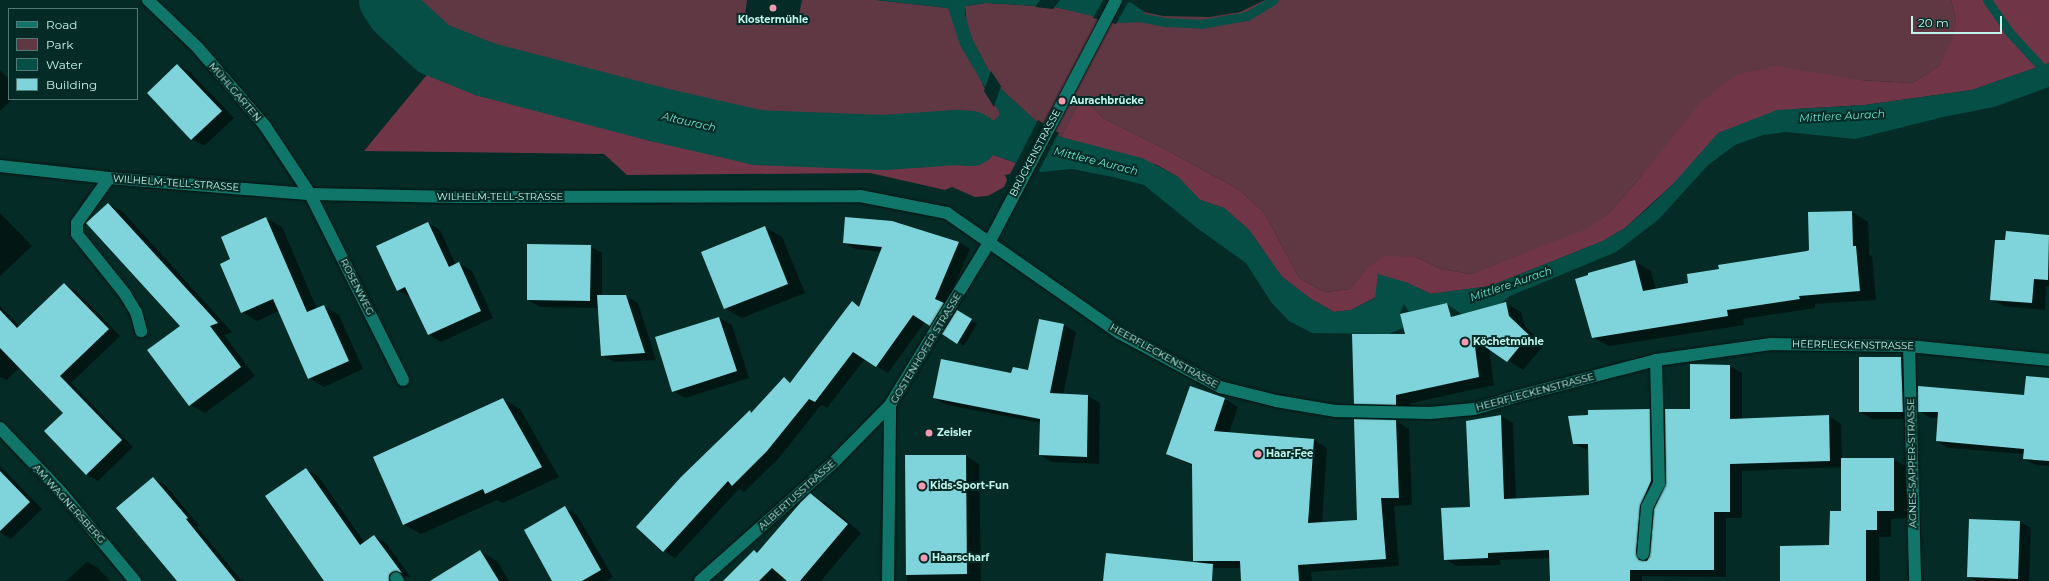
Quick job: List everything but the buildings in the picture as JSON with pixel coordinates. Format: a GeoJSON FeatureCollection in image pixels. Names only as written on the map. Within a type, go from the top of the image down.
{"type":"FeatureCollection","features":[{"type":"Feature","properties":{"kind":"street","name":"MÜHLGARTEN"},"geometry":{"type":"LineString","coordinates":[[148,0],[198,48],[265,126],[310,194]]}},
{"type":"Feature","properties":{"kind":"street","name":"BRÜCKENSTRASSE"},"geometry":{"type":"LineString","coordinates":[[989,243],[1116,0]]}},
{"type":"Feature","properties":{"kind":"street","name":"WILHELM-TELL-STRASSE"},"geometry":{"type":"LineString","coordinates":[[0,166],[109,178],[310,194],[464,197],[860,196],[947,213],[989,243]]}},
{"type":"Feature","properties":{"kind":"street"},"geometry":{"type":"LineString","coordinates":[[109,178],[77,223],[77,234],[125,294],[136,312],[141,331]]}},
{"type":"Feature","properties":{"kind":"street","name":"ROSENWEG"},"geometry":{"type":"LineString","coordinates":[[310,194],[403,380]]}},
{"type":"Feature","properties":{"kind":"street","name":"HEERFLECKENSTRASSE"},"geometry":{"type":"LineString","coordinates":[[989,243],[1119,333],[1220,387],[1276,401],[1336,411],[1430,413],[1474,409],[1656,360],[1770,344],[1909,346],[2049,360]]}},
{"type":"Feature","properties":{"kind":"street","name":"GOSTENHOFER STRASSE"},"geometry":{"type":"LineString","coordinates":[[888,581],[890,405],[989,243]]}},
{"type":"Feature","properties":{"kind":"street","name":"AGNES-SAPPER-STRASSE"},"geometry":{"type":"LineString","coordinates":[[1909,346],[1915,581]]}},
{"type":"Feature","properties":{"kind":"street"},"geometry":{"type":"LineString","coordinates":[[1642,554],[1648,507],[1659,483],[1656,360]]}},
{"type":"Feature","properties":{"kind":"street","name":"ALBERTUSSTRASSE"},"geometry":{"type":"LineString","coordinates":[[700,581],[835,461],[890,405]]}},
{"type":"Feature","properties":{"kind":"street","name":"AM WAGNERSBERG"},"geometry":{"type":"LineString","coordinates":[[0,428],[61,492],[136,581]]}},
{"type":"Feature","properties":{"kind":"green space"},"geometry":{"type":"Polygon","coordinates":[[[415,0],[747,0],[745,16],[798,20],[802,0],[876,0],[948,8],[984,87],[999,111],[999,116],[995,120],[957,120],[896,130],[759,125],[638,101],[518,62],[452,38],[429,21],[415,0]]]}},
{"type":"Feature","properties":{"kind":"green space"},"geometry":{"type":"Polygon","coordinates":[[[1265,0],[1951,0],[1956,21],[1953,41],[1939,66],[1912,83],[1860,80],[1643,174],[1609,213],[1589,229],[1471,274],[1441,269],[1416,257],[1366,269],[1350,289],[1325,292],[1299,278],[1264,212],[1238,189],[1163,148],[1103,118],[1082,97],[1061,137],[1039,124],[1001,89],[990,73],[972,39],[967,25],[965,6],[986,3],[1055,7],[1095,16],[1144,18],[1144,12],[1163,16],[1210,17],[1240,12],[1265,0]]]}},
{"type":"Feature","properties":{"kind":"shaded area"},"geometry":{"type":"Polygon","coordinates":[[[365,0],[415,0],[429,21],[452,38],[518,62],[638,101],[759,125],[896,130],[894,153],[991,154],[1016,163],[1010,174],[1005,175],[1007,180],[1004,187],[988,196],[975,197],[952,187],[945,190],[870,173],[627,175],[604,154],[364,151],[435,65],[379,21],[365,0]]]}},
{"type":"Feature","properties":{"kind":"shaded area"},"geometry":{"type":"Polygon","coordinates":[[[1951,0],[2049,0],[2049,63],[1972,90],[1865,105],[1777,110],[1673,184],[1625,228],[1603,241],[1490,286],[1431,294],[1405,282],[1351,310],[1334,312],[1311,299],[1282,277],[1249,230],[1224,208],[1200,200],[1178,177],[1157,165],[1061,137],[1082,97],[1103,118],[1163,148],[1238,189],[1264,212],[1299,278],[1325,292],[1350,289],[1366,269],[1384,256],[1416,257],[1441,269],[1471,274],[1589,228],[1609,213],[1643,174],[1700,103],[1736,75],[1777,66],[1860,80],[1912,83],[1939,66],[1952,41],[1956,21],[1951,0]]]}},
{"type":"Feature","properties":{"kind":"water","name":"Mittlere Aurach"},"geometry":{"type":"Polygon","coordinates":[[[876,0],[1117,0],[1132,3],[1144,12],[1144,22],[1121,23],[1055,7],[986,3],[965,6],[965,14],[972,39],[990,73],[1001,89],[1039,124],[1061,137],[1142,158],[1178,177],[1200,200],[1224,208],[1249,230],[1282,277],[1311,299],[1334,312],[1351,310],[1375,298],[1378,274],[1405,282],[1431,294],[1490,286],[1603,241],[1625,228],[1647,209],[1673,184],[1718,133],[1777,110],[1865,105],[1972,90],[2049,63],[2049,87],[1994,107],[1943,117],[1855,139],[1786,132],[1763,135],[1735,145],[1708,165],[1659,219],[1616,252],[1510,296],[1500,304],[1451,317],[1447,303],[1409,312],[1404,304],[1400,313],[1403,328],[1388,334],[1312,333],[1289,321],[1271,302],[1246,263],[1197,228],[1144,185],[1072,169],[1041,172],[991,154],[894,154],[896,130],[957,120],[995,120],[999,116],[999,111],[960,45],[948,8],[876,0]]]}},
{"type":"Feature","properties":{"kind":"pier"},"geometry":{"type":"Polygon","coordinates":[[[1040,0],[1060,0],[1053,9],[1035,7],[1040,0]]]}},
{"type":"Feature","properties":{"kind":"pier"},"geometry":{"type":"Polygon","coordinates":[[[1103,0],[1129,1],[1116,24],[1093,18],[1103,0]]]}},
{"type":"Feature","properties":{"kind":"pier"},"geometry":{"type":"Polygon","coordinates":[[[991,71],[1001,86],[994,107],[984,91],[991,71]]]}},
{"type":"Feature","properties":{"kind":"pier"},"geometry":{"type":"Polygon","coordinates":[[[976,118],[991,118],[979,156],[964,155],[976,118]]]}},
{"type":"Feature","properties":{"kind":"pier"},"geometry":{"type":"Polygon","coordinates":[[[1038,120],[1060,134],[1058,134],[1038,173],[1015,165],[1038,120]]]}},
{"type":"Feature","properties":{"kind":"waterway","name":"Altaurach"},"geometry":{"type":"LineString","coordinates":[[386,0],[394,12],[433,48],[485,69],[657,114],[757,137],[883,142],[956,137],[971,138]]}},
{"type":"Feature","properties":{"kind":"waterway"},"geometry":{"type":"LineString","coordinates":[[1134,16],[1166,22],[1201,24],[1247,16],[1274,0]]}},
{"type":"Feature","properties":{"kind":"waterway"},"geometry":{"type":"LineString","coordinates":[[1987,0],[2010,33],[2048,74]]}},
{"type":"Feature","properties":{"kind":"place","name":"Klostermühle"},"geometry":{"type":"Point","coordinates":[773,8]}},
{"type":"Feature","properties":{"kind":"place","name":"Aurachbrücke"},"geometry":{"type":"Point","coordinates":[1062,101]}},
{"type":"Feature","properties":{"kind":"place","name":"Köchetmühle"},"geometry":{"type":"Point","coordinates":[1465,342]}},
{"type":"Feature","properties":{"kind":"place","name":"Zeisler"},"geometry":{"type":"Point","coordinates":[929,433]}},
{"type":"Feature","properties":{"kind":"place","name":"Haar-Fee"},"geometry":{"type":"Point","coordinates":[1258,454]}},
{"type":"Feature","properties":{"kind":"place","name":"Kids-Sport-Fun"},"geometry":{"type":"Point","coordinates":[922,486]}},
{"type":"Feature","properties":{"kind":"place","name":"Haarscharf"},"geometry":{"type":"Point","coordinates":[924,558]}}]}
